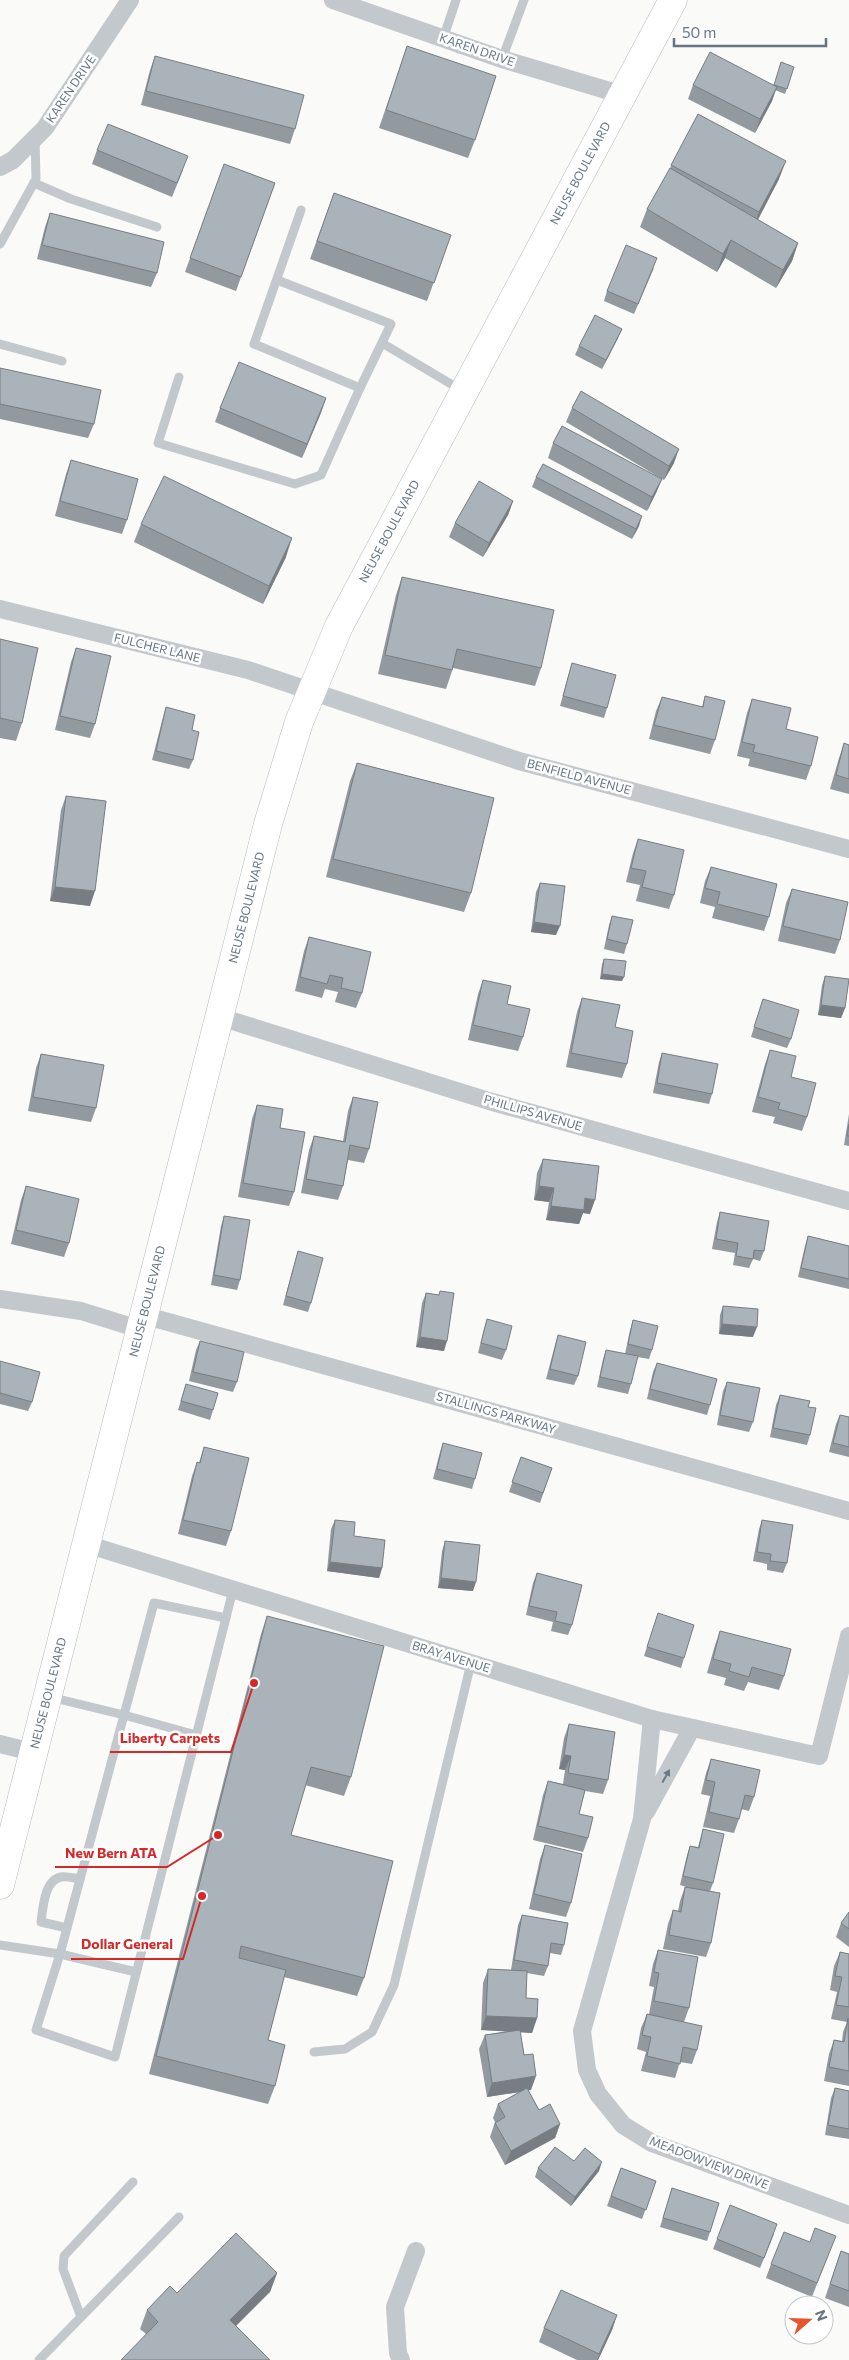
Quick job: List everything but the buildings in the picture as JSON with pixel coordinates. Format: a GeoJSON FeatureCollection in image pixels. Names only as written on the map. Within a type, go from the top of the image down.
{"type":"FeatureCollection","features":[{"type":"Feature","properties":{"kind":"main road","name":"NEUSE BOULEVARD"},"geometry":{"type":"LineString","coordinates":[[0,1885],[32,1752],[268,824],[299,722],[339,626],[673,0]]}},
{"type":"Feature","properties":{"kind":"street","name":"KAREN DRIVE"},"geometry":{"type":"LineString","coordinates":[[0,168],[13,160],[35,138],[58,110],[130,0]]}},
{"type":"Feature","properties":{"kind":"street","name":"KAREN DRIVE"},"geometry":{"type":"LineString","coordinates":[[333,0],[502,59],[622,94]]}},
{"type":"Feature","properties":{"kind":"street","name":"FULCHER LANE"},"geometry":{"type":"LineString","coordinates":[[0,609],[248,670],[312,693]]}},
{"type":"Feature","properties":{"kind":"street","name":"BENFIELD AVENUE"},"geometry":{"type":"LineString","coordinates":[[312,693],[519,761],[849,849]]}},
{"type":"Feature","properties":{"kind":"street","name":"PHILLIPS AVENUE"},"geometry":{"type":"LineString","coordinates":[[220,1017],[489,1101],[849,1201]]}},
{"type":"Feature","properties":{"kind":"street","name":"STALLINGS PARKWAY"},"geometry":{"type":"LineString","coordinates":[[0,1299],[141,1322],[849,1511]]}},
{"type":"Feature","properties":{"kind":"street","name":"BRAY AVENUE"},"geometry":{"type":"LineString","coordinates":[[86,1544],[652,1719],[819,1756],[849,1636]]}},
{"type":"Feature","properties":{"kind":"street","name":"MEADOWVIEW DRIVE"},"geometry":{"type":"LineString","coordinates":[[652,1719],[642,1819],[582,2031],[587,2070],[598,2094],[623,2125],[652,2143],[849,2215]]}},
{"type":"Feature","properties":{"kind":"street","name":"MEADOWVIEW DRIVE"},"geometry":{"type":"LineString","coordinates":[[642,1819],[692,1728]]}},
{"type":"Feature","properties":{"kind":"street"},"geometry":{"type":"LineString","coordinates":[[0,1744],[32,1752]]}},
{"type":"Feature","properties":{"kind":"street"},"geometry":{"type":"LineString","coordinates":[[401,2360],[398,2352],[395,2307],[416,2251]]}},
{"type":"Feature","properties":{"kind":"lane"},"geometry":{"type":"LineString","coordinates":[[443,39],[456,0]]}},
{"type":"Feature","properties":{"kind":"lane"},"geometry":{"type":"LineString","coordinates":[[502,59],[524,0]]}},
{"type":"Feature","properties":{"kind":"lane"},"geometry":{"type":"LineString","coordinates":[[0,244],[36,179],[35,138]]}},
{"type":"Feature","properties":{"kind":"lane"},"geometry":{"type":"LineString","coordinates":[[34,183],[71,199],[157,227]]}},
{"type":"Feature","properties":{"kind":"lane"},"geometry":{"type":"LineString","coordinates":[[301,210],[254,344],[360,388]]}},
{"type":"Feature","properties":{"kind":"lane"},"geometry":{"type":"LineString","coordinates":[[179,377],[158,443],[295,484],[321,474],[391,324],[277,280]]}},
{"type":"Feature","properties":{"kind":"lane"},"geometry":{"type":"LineString","coordinates":[[382,343],[463,391]]}},
{"type":"Feature","properties":{"kind":"lane"},"geometry":{"type":"LineString","coordinates":[[0,344],[62,361]]}},
{"type":"Feature","properties":{"kind":"lane"},"geometry":{"type":"LineString","coordinates":[[226,1618],[154,1603],[60,1954],[36,2030],[115,2057],[136,1972],[196,1735],[226,1618],[233,1590]]}},
{"type":"Feature","properties":{"kind":"lane"},"geometry":{"type":"LineString","coordinates":[[314,2052],[345,2049],[372,2032],[394,1986],[471,1663]]}},
{"type":"Feature","properties":{"kind":"lane"},"geometry":{"type":"LineString","coordinates":[[47,1696],[196,1735]]}},
{"type":"Feature","properties":{"kind":"lane"},"geometry":{"type":"LineString","coordinates":[[67,1928],[41,1922],[46,1895],[53,1881],[60,1877],[80,1879]]}},
{"type":"Feature","properties":{"kind":"lane"},"geometry":{"type":"LineString","coordinates":[[0,1945],[60,1954],[136,1972]]}},
{"type":"Feature","properties":{"kind":"lane"},"geometry":{"type":"LineString","coordinates":[[81,2317],[63,2269],[64,2256],[133,2182]]}},
{"type":"Feature","properties":{"kind":"lane"},"geometry":{"type":"LineString","coordinates":[[39,2360],[179,2217]]}},
{"type":"Feature","properties":{"kind":"place","name":"Liberty Carpets"},"geometry":{"type":"Point","coordinates":[254,1683]}},
{"type":"Feature","properties":{"kind":"place","name":"New Bern ATA"},"geometry":{"type":"Point","coordinates":[218,1835]}},
{"type":"Feature","properties":{"kind":"place","name":"Dollar General"},"geometry":{"type":"Point","coordinates":[202,1896]}}]}
